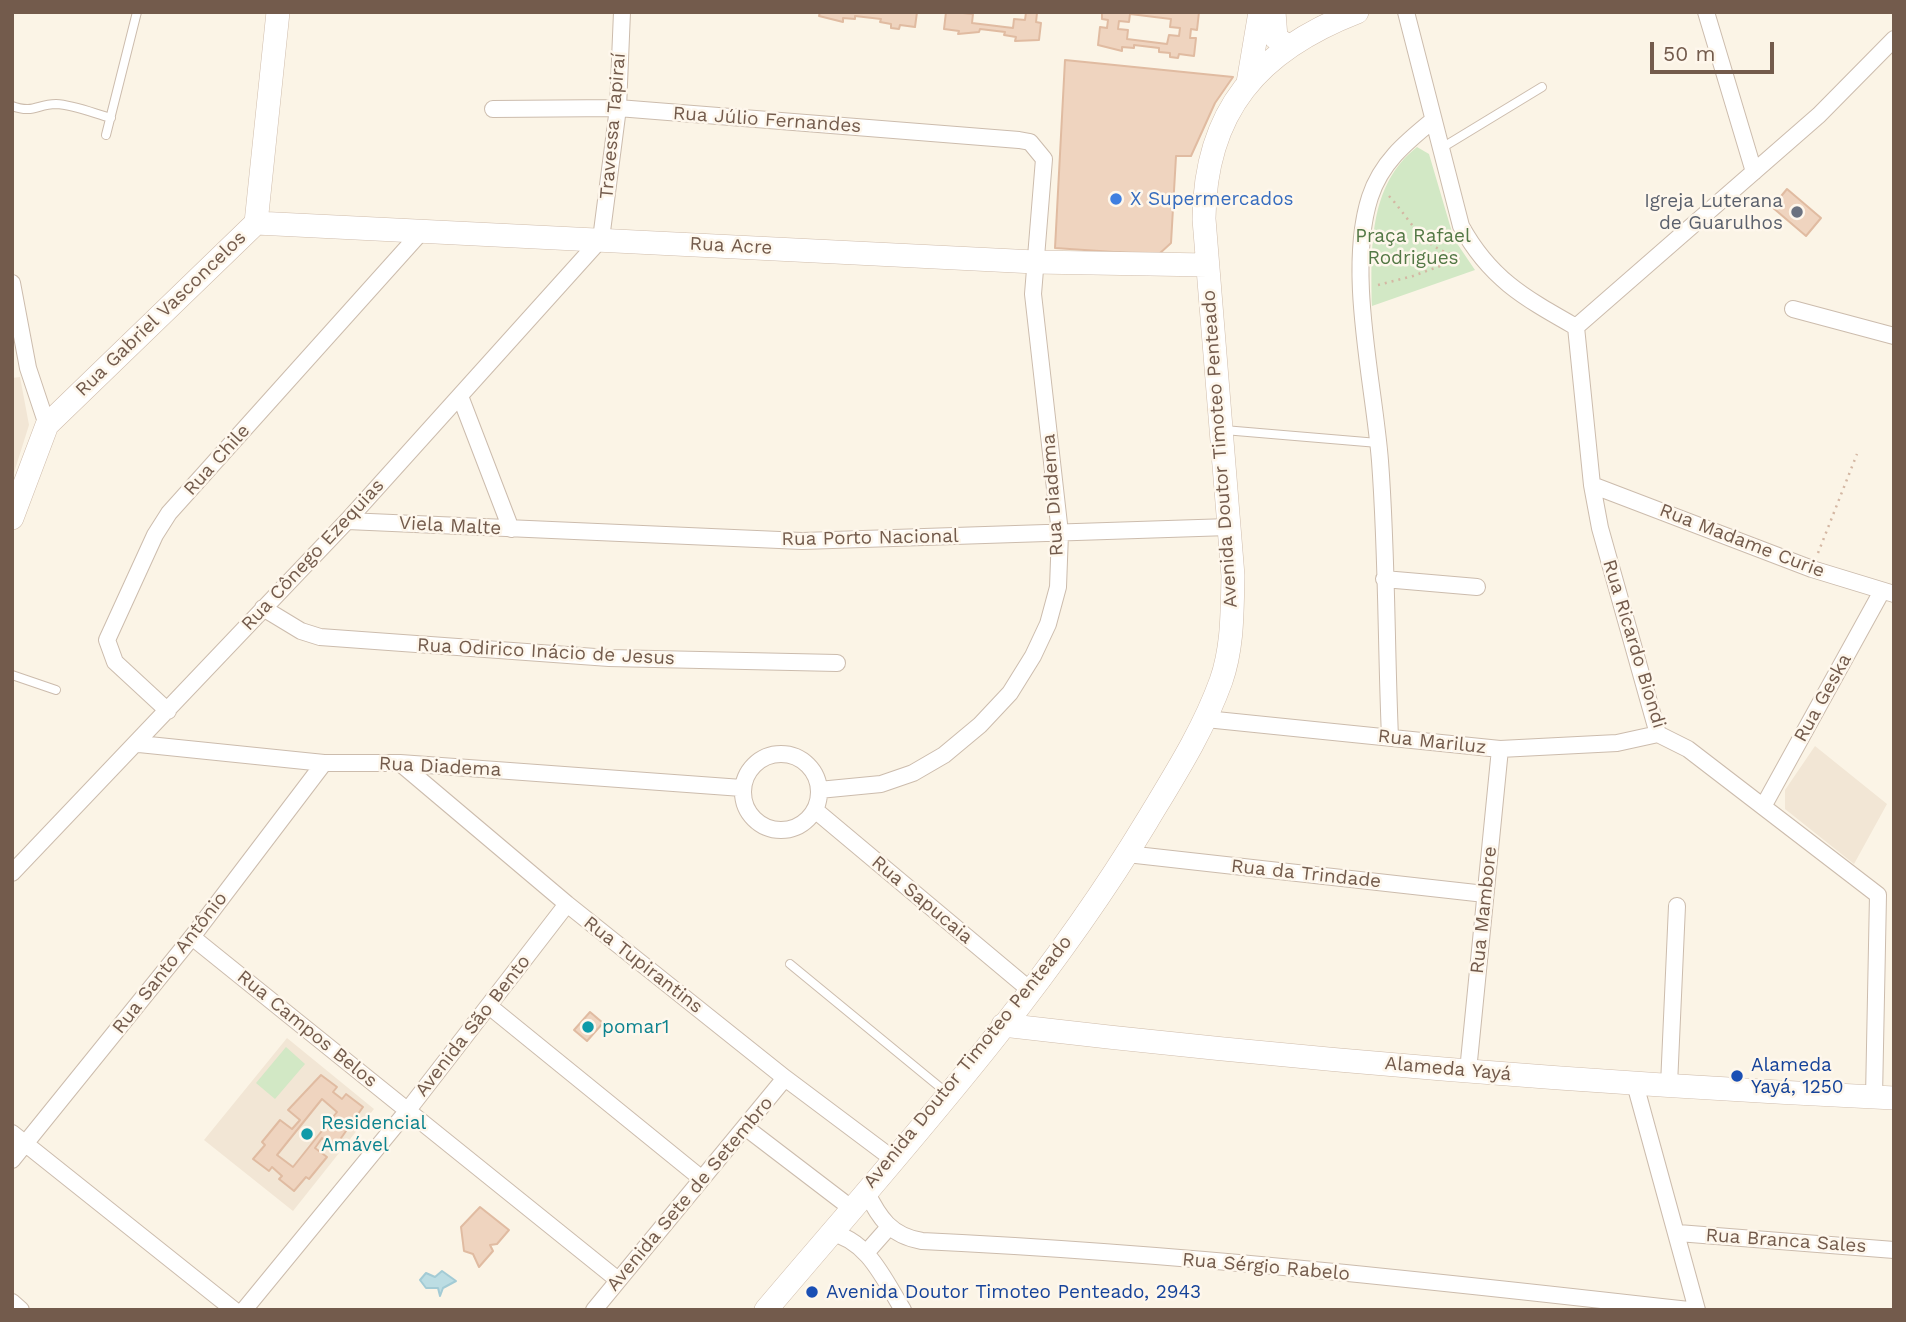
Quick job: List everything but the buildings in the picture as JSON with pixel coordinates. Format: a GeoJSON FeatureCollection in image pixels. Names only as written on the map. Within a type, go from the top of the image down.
{"type":"FeatureCollection","features":[{"type":"Feature","properties":{"kind":"street","name":"Rua Gabriel Vasconcelos"},"geometry":{"type":"LineString","coordinates":[[12,518],[47,425],[256,223],[278,12]]}},
{"type":"Feature","properties":{"kind":"street","name":"Travessa Tapiraí"},"geometry":{"type":"LineString","coordinates":[[601,239],[618,108],[622,12]]}},
{"type":"Feature","properties":{"kind":"street"},"geometry":{"type":"LineString","coordinates":[[1248,82],[1260,12]]}},
{"type":"Feature","properties":{"kind":"street"},"geometry":{"type":"LineString","coordinates":[[1274,12],[1276,38],[1288,46]]}},
{"type":"Feature","properties":{"kind":"street","name":"Avenida Doutor Timoteo Penteado"},"geometry":{"type":"LineString","coordinates":[[766,1310],[1030,990],[1127,854],[1206,719],[1222,678],[1231,631],[1233,576],[1207,265],[1205,185],[1211,152],[1248,82],[1288,46],[1357,12]]}},
{"type":"Feature","properties":{"kind":"street"},"geometry":{"type":"LineString","coordinates":[[1406,12],[1461,226],[1476,254],[1496,276],[1576,327],[1819,115],[1894,39]]}},
{"type":"Feature","properties":{"kind":"street"},"geometry":{"type":"LineString","coordinates":[[1706,12],[1754,172]]}},
{"type":"Feature","properties":{"kind":"street","name":"Rua Júlio Fernandes"},"geometry":{"type":"LineString","coordinates":[[493,109],[618,108],[1019,140],[1039,149]]}},
{"type":"Feature","properties":{"kind":"street"},"geometry":{"type":"LineString","coordinates":[[1390,737],[1378,443],[1361,288],[1363,232],[1370,198],[1380,172],[1399,147],[1432,121]]}},
{"type":"Feature","properties":{"kind":"street","name":"Rua Diadema"},"geometry":{"type":"LineString","coordinates":[[819,790],[881,785],[913,773],[944,755],[980,725],[1010,693],[1034,656],[1048,624],[1058,587],[1060,533],[1033,294],[1045,171],[1039,149]]}},
{"type":"Feature","properties":{"kind":"street","name":"Rua Acre"},"geometry":{"type":"LineString","coordinates":[[256,223],[1035,262],[1207,265]]}},
{"type":"Feature","properties":{"kind":"street","name":"Rua Chile"},"geometry":{"type":"LineString","coordinates":[[168,710],[116,662],[107,640],[155,535],[169,513],[423,230]]}},
{"type":"Feature","properties":{"kind":"street","name":"Rua Cônego Ezequias"},"geometry":{"type":"LineString","coordinates":[[15,870],[139,744],[347,521],[601,239]]}},
{"type":"Feature","properties":{"kind":"street"},"geometry":{"type":"LineString","coordinates":[[12,282],[28,368],[47,425]]}},
{"type":"Feature","properties":{"kind":"street"},"geometry":{"type":"LineString","coordinates":[[1793,309],[1894,336]]}},
{"type":"Feature","properties":{"kind":"street","name":"Rua Ricardo Biondi"},"geometry":{"type":"LineString","coordinates":[[1576,327],[1592,485],[1600,528],[1658,734],[1688,749],[1886,893]]}},
{"type":"Feature","properties":{"kind":"street"},"geometry":{"type":"LineString","coordinates":[[460,396],[511,528]]}},
{"type":"Feature","properties":{"kind":"street","name":"Rua Madame Curie"},"geometry":{"type":"LineString","coordinates":[[1592,485],[1812,569],[1888,593]]}},
{"type":"Feature","properties":{"kind":"street","name":"Viela Malte"},"geometry":{"type":"LineString","coordinates":[[347,521],[511,528]]}},
{"type":"Feature","properties":{"kind":"street","name":"Rua Porto Nacional"},"geometry":{"type":"LineString","coordinates":[[511,528],[802,541],[1229,527]]}},
{"type":"Feature","properties":{"kind":"street"},"geometry":{"type":"LineString","coordinates":[[1384,579],[1477,587]]}},
{"type":"Feature","properties":{"kind":"street","name":"Rua Geska"},"geometry":{"type":"LineString","coordinates":[[1764,805],[1888,593]]}},
{"type":"Feature","properties":{"kind":"street","name":"Rua Odirico Inácio de Jesus"},"geometry":{"type":"LineString","coordinates":[[263,608],[301,631],[320,637],[609,657],[837,663]]}},
{"type":"Feature","properties":{"kind":"street","name":"Rua Mariluz"},"geometry":{"type":"LineString","coordinates":[[1206,719],[1500,749],[1617,743],[1658,734]]}},
{"type":"Feature","properties":{"kind":"street","name":"Rua Diadema"},"geometry":{"type":"LineString","coordinates":[[139,744],[324,764],[400,764],[742,788]]}},
{"type":"Feature","properties":{"kind":"street","name":"Rua Mambore"},"geometry":{"type":"LineString","coordinates":[[1468,1071],[1500,749]]}},
{"type":"Feature","properties":{"kind":"street"},"geometry":{"type":"LineString","coordinates":[[776,754],[800,759],[810,767],[819,790],[814,810],[795,828],[769,829],[748,813],[742,788],[753,766],[776,754]]}},
{"type":"Feature","properties":{"kind":"street","name":"Rua Santo Antônio"},"geometry":{"type":"LineString","coordinates":[[12,1160],[19,1138],[192,937],[324,764]]}},
{"type":"Feature","properties":{"kind":"street","name":"Rua Tupirantins"},"geometry":{"type":"LineString","coordinates":[[400,764],[567,904],[785,1078],[893,1159]]}},
{"type":"Feature","properties":{"kind":"street","name":"Rua Sapucaia"},"geometry":{"type":"LineString","coordinates":[[814,810],[1030,990]]}},
{"type":"Feature","properties":{"kind":"street","name":"Rua da Trindade"},"geometry":{"type":"LineString","coordinates":[[1127,854],[1485,894]]}},
{"type":"Feature","properties":{"kind":"street"},"geometry":{"type":"LineString","coordinates":[[1884,1097],[1886,893]]}},
{"type":"Feature","properties":{"kind":"street","name":"Avenida São Bento"},"geometry":{"type":"LineString","coordinates":[[244,1310],[408,1110],[567,904]]}},
{"type":"Feature","properties":{"kind":"street"},"geometry":{"type":"LineString","coordinates":[[1669,1085],[1677,906]]}},
{"type":"Feature","properties":{"kind":"street","name":"Rua Campos Belos"},"geometry":{"type":"LineString","coordinates":[[192,937],[618,1280]]}},
{"type":"Feature","properties":{"kind":"street"},"geometry":{"type":"LineString","coordinates":[[489,1006],[702,1179]]}},
{"type":"Feature","properties":{"kind":"street","name":"Alameda Yayá"},"geometry":{"type":"LineString","coordinates":[[1003,1025],[1468,1071],[1635,1084],[1884,1097]]}},
{"type":"Feature","properties":{"kind":"street","name":"Avenida Sete de Setembro"},"geometry":{"type":"LineString","coordinates":[[594,1310],[785,1078]]}},
{"type":"Feature","properties":{"kind":"street"},"geometry":{"type":"LineString","coordinates":[[1635,1084],[1697,1310]]}},
{"type":"Feature","properties":{"kind":"street"},"geometry":{"type":"LineString","coordinates":[[745,1127],[877,1214],[889,1227],[866,1253]]}},
{"type":"Feature","properties":{"kind":"street"},"geometry":{"type":"LineString","coordinates":[[19,1138],[234,1310]]}},
{"type":"Feature","properties":{"kind":"street","name":"Rua Sérgio Rabelo"},"geometry":{"type":"LineString","coordinates":[[889,1227],[908,1239],[922,1241],[1073,1251],[1475,1286],[1689,1310]]}},
{"type":"Feature","properties":{"kind":"street"},"geometry":{"type":"LineString","coordinates":[[831,1233],[854,1241],[866,1253],[903,1310]]}},
{"type":"Feature","properties":{"kind":"street","name":"Rua Branca Sales"},"geometry":{"type":"LineString","coordinates":[[1678,1233],[1894,1250]]}},
{"type":"Feature","properties":{"kind":"street"},"geometry":{"type":"LineString","coordinates":[[12,1303],[21,1310]]}},
{"type":"Feature","properties":{"kind":"lane"},"geometry":{"type":"LineString","coordinates":[[106,135],[136,12]]}},
{"type":"Feature","properties":{"kind":"lane"},"geometry":{"type":"LineString","coordinates":[[1440,149],[1542,87]]}},
{"type":"Feature","properties":{"kind":"lane"},"geometry":{"type":"LineString","coordinates":[[12,106],[33,111],[52,104],[64,105],[111,118]]}},
{"type":"Feature","properties":{"kind":"lane"},"geometry":{"type":"LineString","coordinates":[[1221,430],[1378,443]]}},
{"type":"Feature","properties":{"kind":"lane"},"geometry":{"type":"LineString","coordinates":[[12,676],[56,690]]}},
{"type":"Feature","properties":{"kind":"lane"},"geometry":{"type":"LineString","coordinates":[[790,964],[947,1093]]}},
{"type":"Feature","properties":{"kind":"path"},"geometry":{"type":"LineString","coordinates":[[1372,286],[1413,276],[1466,257],[1447,254],[1425,241],[1384,191]]}},
{"type":"Feature","properties":{"kind":"path"},"geometry":{"type":"LineString","coordinates":[[1812,569],[1857,454]]}},
{"type":"Feature","properties":{"kind":"shaded area"},"geometry":{"type":"Polygon","coordinates":[[[20,377],[29,425],[12,479],[12,378],[20,377]]]}},
{"type":"Feature","properties":{"kind":"shaded area"},"geometry":{"type":"Polygon","coordinates":[[[1815,746],[1887,804],[1854,864],[1785,809],[1785,790],[1815,746]]]}},
{"type":"Feature","properties":{"kind":"shaded area"},"geometry":{"type":"Polygon","coordinates":[[[287,1038],[374,1109],[293,1211],[204,1140],[287,1038]]]}},
{"type":"Feature","properties":{"kind":"green space","name":"Praça Rafael Rodrigues"},"geometry":{"type":"Polygon","coordinates":[[[1417,147],[1429,154],[1454,239],[1475,270],[1372,306],[1373,241],[1381,199],[1401,162],[1417,147]]]}},
{"type":"Feature","properties":{"kind":"green space"},"geometry":{"type":"Polygon","coordinates":[[[286,1047],[305,1064],[275,1099],[256,1083],[286,1047]]]}},
{"type":"Feature","properties":{"kind":"water"},"geometry":{"type":"Polygon","coordinates":[[[442,1271],[456,1281],[443,1288],[440,1296],[438,1288],[426,1288],[420,1280],[426,1273],[435,1277],[442,1271]]]}},
{"type":"Feature","properties":{"kind":"place","name":"X Supermercados"},"geometry":{"type":"Point","coordinates":[1116,199]}},
{"type":"Feature","properties":{"kind":"place","name":"Igreja Luterana de Guarulhos"},"geometry":{"type":"Point","coordinates":[1797,212]}},
{"type":"Feature","properties":{"kind":"place","name":"pomar1"},"geometry":{"type":"Point","coordinates":[588,1027]}},
{"type":"Feature","properties":{"kind":"place","name":"Alameda Yayá, 1250"},"geometry":{"type":"Point","coordinates":[1737,1076]}},
{"type":"Feature","properties":{"kind":"place","name":"Residencial Amável"},"geometry":{"type":"Point","coordinates":[307,1134]}},
{"type":"Feature","properties":{"kind":"place","name":"Avenida Doutor Timoteo Penteado, 2943"},"geometry":{"type":"Point","coordinates":[812,1292]}}]}
